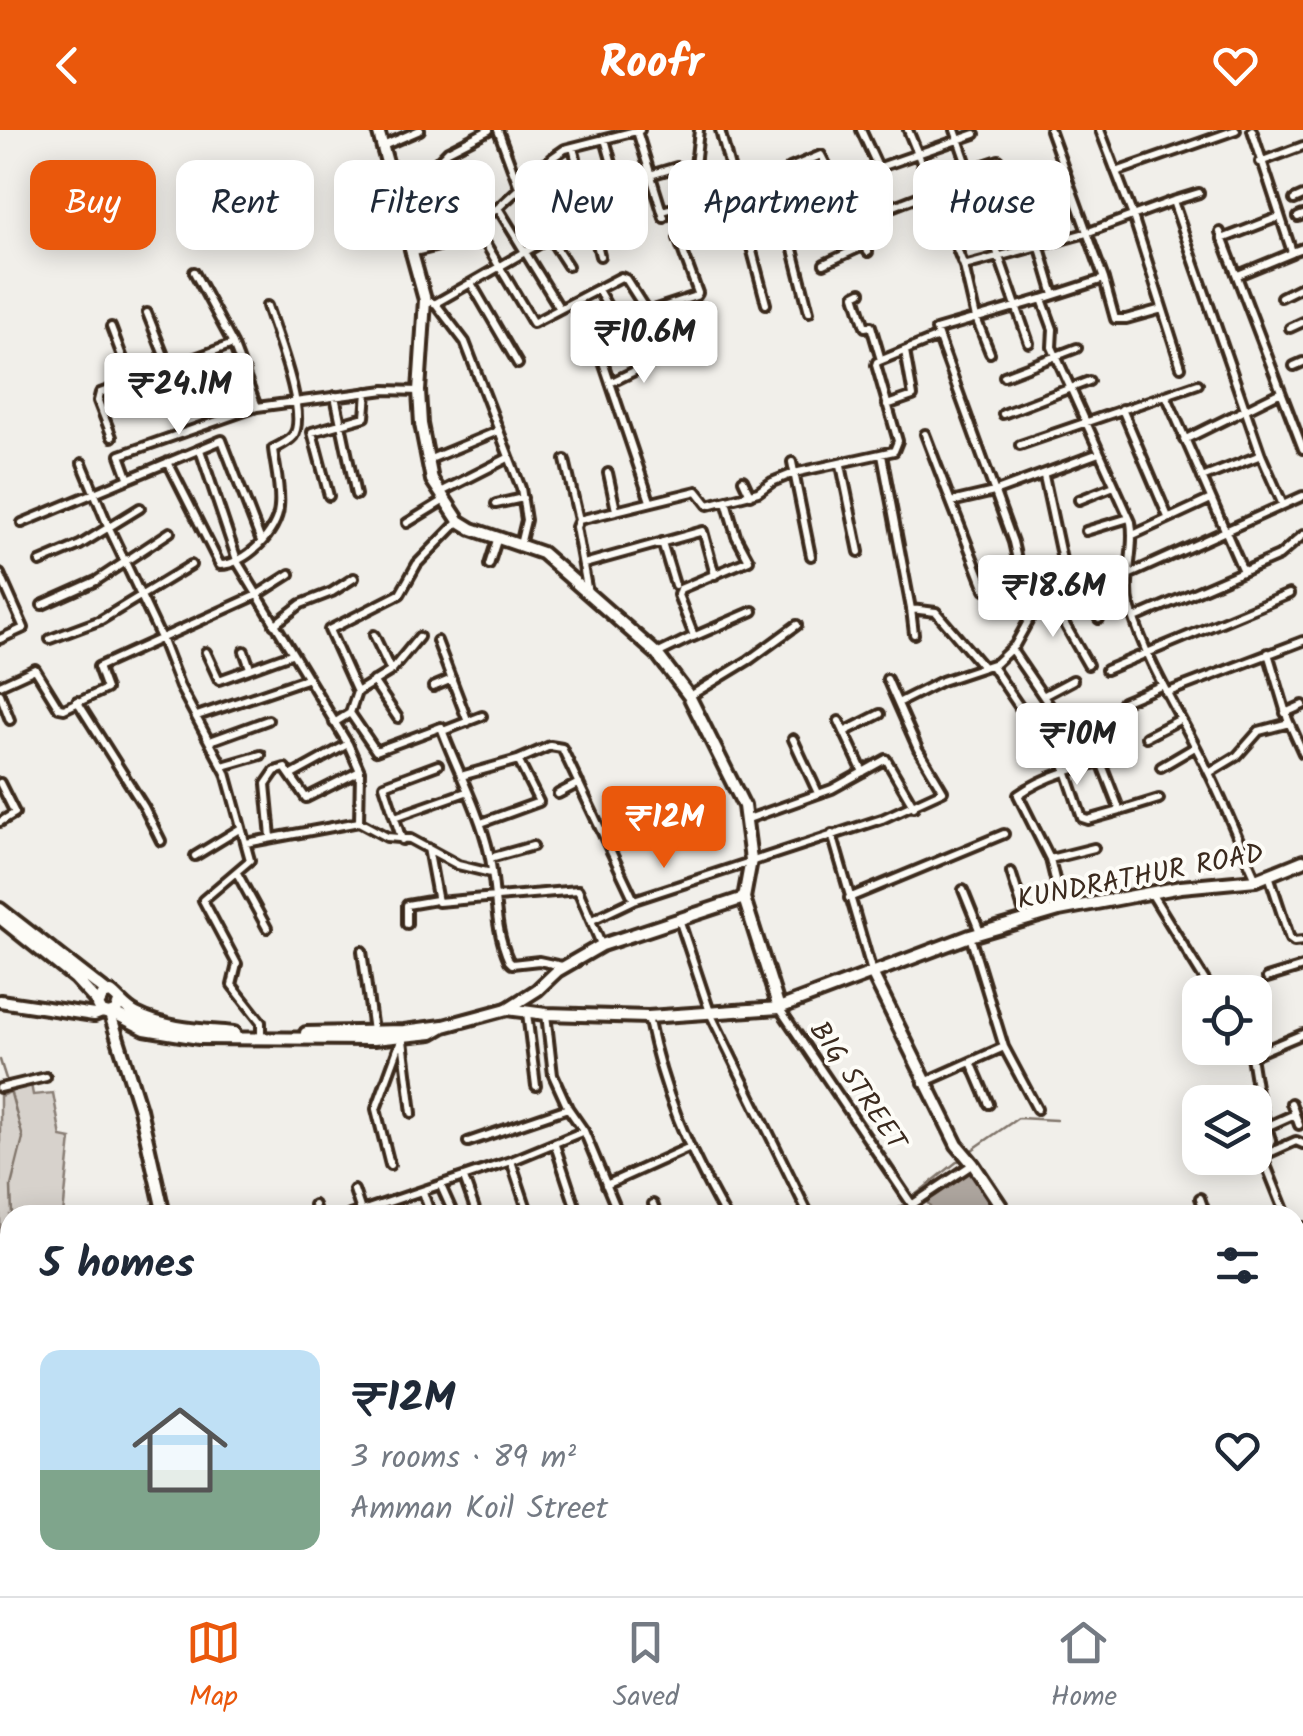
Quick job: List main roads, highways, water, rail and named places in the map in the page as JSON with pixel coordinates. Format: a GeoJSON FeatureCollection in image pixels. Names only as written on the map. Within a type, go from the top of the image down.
{"type":"FeatureCollection","features":[{"type":"Feature","properties":{"kind":"main road"},"geometry":{"type":"LineString","coordinates":[[378,130],[410,253],[430,302],[418,391],[428,460],[441,497],[460,521],[542,553],[657,654],[688,696],[744,806],[751,860],[744,898],[779,1008]]}},
{"type":"Feature","properties":{"kind":"main road","name":"KUNDRATHUR ROAD"},"geometry":{"type":"LineString","coordinates":[[506,1009],[648,1018],[779,1008],[1026,920],[1201,884],[1256,880],[1303,860]]}},
{"type":"Feature","properties":{"kind":"main road"},"geometry":{"type":"LineString","coordinates":[[0,918],[109,1009],[129,1022],[160,1032],[261,1037],[402,1034],[432,1032],[506,1009],[537,990],[564,966],[602,945],[744,898]]}},
{"type":"Feature","properties":{"kind":"main road"},"geometry":{"type":"LineString","coordinates":[[0,909],[108,993],[100,998],[109,1009],[140,1109],[162,1205]]}},
{"type":"Feature","properties":{"kind":"main road"},"geometry":{"type":"LineString","coordinates":[[872,973],[956,1145],[974,1164],[1001,1205]]}},
{"type":"Feature","properties":{"kind":"main road"},"geometry":{"type":"LineString","coordinates":[[0,1001],[94,1015],[109,1009]]}},
{"type":"Feature","properties":{"kind":"main road"},"geometry":{"type":"LineString","coordinates":[[261,1037],[402,1034]]}},
{"type":"Feature","properties":{"kind":"waterway"},"geometry":{"type":"LineString","coordinates":[[0,1060],[7,1082]]}},
{"type":"Feature","properties":{"kind":"waterway"},"geometry":{"type":"LineString","coordinates":[[10,1090],[23,1138],[11,1186],[12,1205]]}},
{"type":"Feature","properties":{"kind":"waterway"},"geometry":{"type":"LineString","coordinates":[[969,1152],[1018,1118],[1056,1120]]}},
{"type":"Feature","properties":{"kind":"waterway"},"geometry":{"type":"LineString","coordinates":[[903,1205],[963,1157]]}}]}
